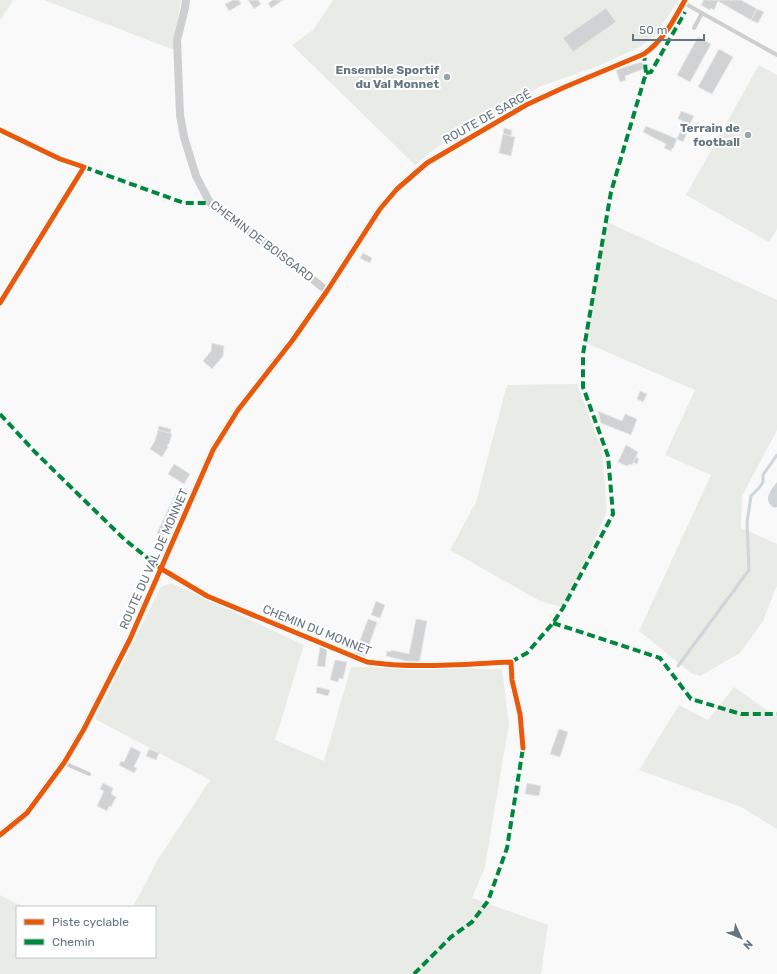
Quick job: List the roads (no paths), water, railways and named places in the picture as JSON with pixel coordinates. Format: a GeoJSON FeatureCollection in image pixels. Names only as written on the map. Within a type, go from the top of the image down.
{"type":"FeatureCollection","features":[{"type":"Feature","properties":{"kind":"street","name":"CHEMIN DE BOISGARD"},"geometry":{"type":"LineString","coordinates":[[186,0],[177,40],[180,115],[184,137],[196,176],[210,203],[285,257],[327,291]]}},
{"type":"Feature","properties":{"kind":"street","name":"ROUTE DE SARGÉ"},"geometry":{"type":"LineString","coordinates":[[327,291],[380,209],[397,189],[427,162],[526,105],[571,84],[644,54],[653,48],[661,38],[670,26],[684,1]]}},
{"type":"Feature","properties":{"kind":"street","name":"ROUTE DU VAL DE MONNET"},"geometry":{"type":"LineString","coordinates":[[0,835],[27,813],[64,763],[84,729],[130,639],[213,450],[238,410],[292,341],[327,291]]}},
{"type":"Feature","properties":{"kind":"street","name":"CHEMIN DU MONNET"},"geometry":{"type":"LineString","coordinates":[[160,568],[207,596],[367,662],[379,664],[447,665],[511,662],[512,680],[520,714],[523,748]]}},
{"type":"Feature","properties":{"kind":"lane"},"geometry":{"type":"LineString","coordinates":[[684,1],[702,13],[777,55]]}},
{"type":"Feature","properties":{"kind":"lane"},"geometry":{"type":"LineString","coordinates":[[694,28],[702,13]]}},
{"type":"Feature","properties":{"kind":"lane"},"geometry":{"type":"LineString","coordinates":[[64,763],[89,774]]}},
{"type":"Feature","properties":{"kind":"waterway"},"geometry":{"type":"LineString","coordinates":[[678,666],[749,570],[747,522],[751,496],[763,482],[763,475],[777,455]]}},
{"type":"Feature","properties":{"kind":"place","name":"Ensemble Sportif du Val Monnet"},"geometry":{"type":"Point","coordinates":[447,77]}},
{"type":"Feature","properties":{"kind":"place","name":"Terrain de football"},"geometry":{"type":"Point","coordinates":[748,135]}}]}
